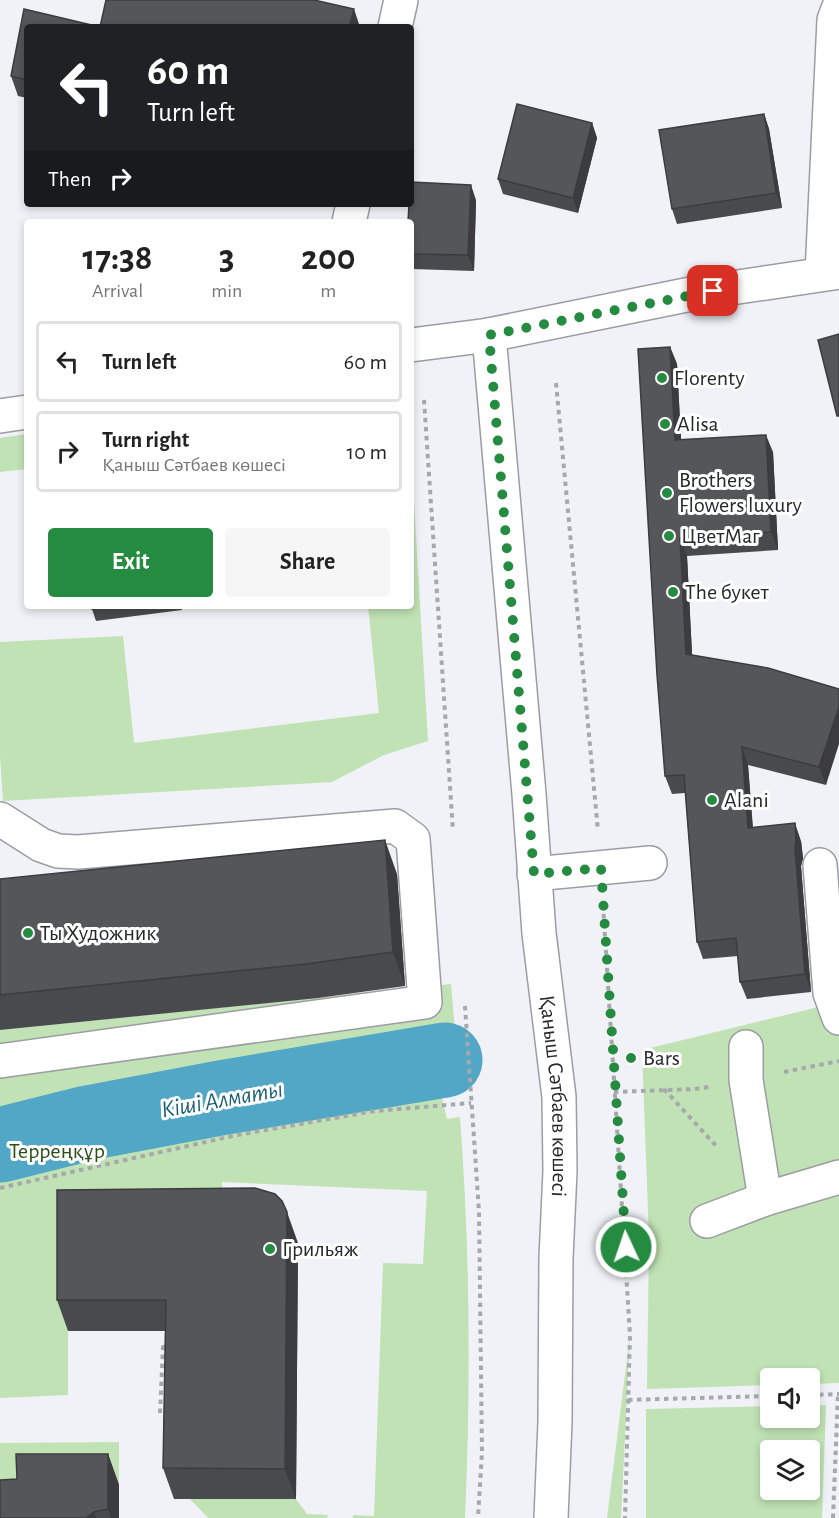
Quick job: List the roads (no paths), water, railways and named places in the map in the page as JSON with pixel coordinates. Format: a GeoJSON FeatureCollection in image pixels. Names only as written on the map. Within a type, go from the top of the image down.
{"type":"FeatureCollection","features":[{"type":"Feature","properties":{"kind":"street"},"geometry":{"type":"LineString","coordinates":[[396,24],[401,0]]}},
{"type":"Feature","properties":{"kind":"street"},"geometry":{"type":"LineString","coordinates":[[414,345],[489,335],[691,294],[830,273],[834,21],[839,7]]}},
{"type":"Feature","properties":{"kind":"street","name":"Қаныш Сәтбаев көшесі"},"geometry":{"type":"LineString","coordinates":[[489,335],[539,933],[539,1098],[545,1173],[556,1258],[555,1422],[551,1518]]}},
{"type":"Feature","properties":{"kind":"street"},"geometry":{"type":"LineString","coordinates":[[0,416],[24,412]]}},
{"type":"Feature","properties":{"kind":"street"},"geometry":{"type":"LineString","coordinates":[[0,819],[41,845],[58,851],[78,852],[395,826],[413,839],[425,1002],[0,1061]]}},
{"type":"Feature","properties":{"kind":"street"},"geometry":{"type":"LineString","coordinates":[[534,874],[650,863]]}},
{"type":"Feature","properties":{"kind":"street"},"geometry":{"type":"LineString","coordinates":[[820,865],[830,993],[839,1018]]}},
{"type":"Feature","properties":{"kind":"street"},"geometry":{"type":"LineString","coordinates":[[746,1047],[746,1080],[765,1199]]}},
{"type":"Feature","properties":{"kind":"street"},"geometry":{"type":"LineString","coordinates":[[707,1221],[765,1199],[839,1177]]}},
{"type":"Feature","properties":{"kind":"waterway","name":"Кіші Алматы"},"geometry":{"type":"LineString","coordinates":[[0,1145],[88,1123],[445,1060]]}},
{"type":"Feature","properties":{"kind":"place","name":"Florenty"},"geometry":{"type":"Point","coordinates":[662,378]}},
{"type":"Feature","properties":{"kind":"place","name":"Alisa"},"geometry":{"type":"Point","coordinates":[665,424]}},
{"type":"Feature","properties":{"kind":"place","name":"Brothers Flowers luxury"},"geometry":{"type":"Point","coordinates":[667,493]}},
{"type":"Feature","properties":{"kind":"place","name":"ЦветМаг"},"geometry":{"type":"Point","coordinates":[669,536]}},
{"type":"Feature","properties":{"kind":"place","name":"The букет"},"geometry":{"type":"Point","coordinates":[673,592]}},
{"type":"Feature","properties":{"kind":"place","name":"Alani"},"geometry":{"type":"Point","coordinates":[712,800]}},
{"type":"Feature","properties":{"kind":"place","name":"Ты Художник"},"geometry":{"type":"Point","coordinates":[28,933]}},
{"type":"Feature","properties":{"kind":"place","name":"Bars"},"geometry":{"type":"Point","coordinates":[631,1058]}},
{"type":"Feature","properties":{"kind":"place","name":"Грильяж"},"geometry":{"type":"Point","coordinates":[270,1249]}},
{"type":"Feature","properties":{"kind":"park label","name":"Терреңқұр"},"geometry":{"type":"Point","coordinates":[57,1151]}}]}
